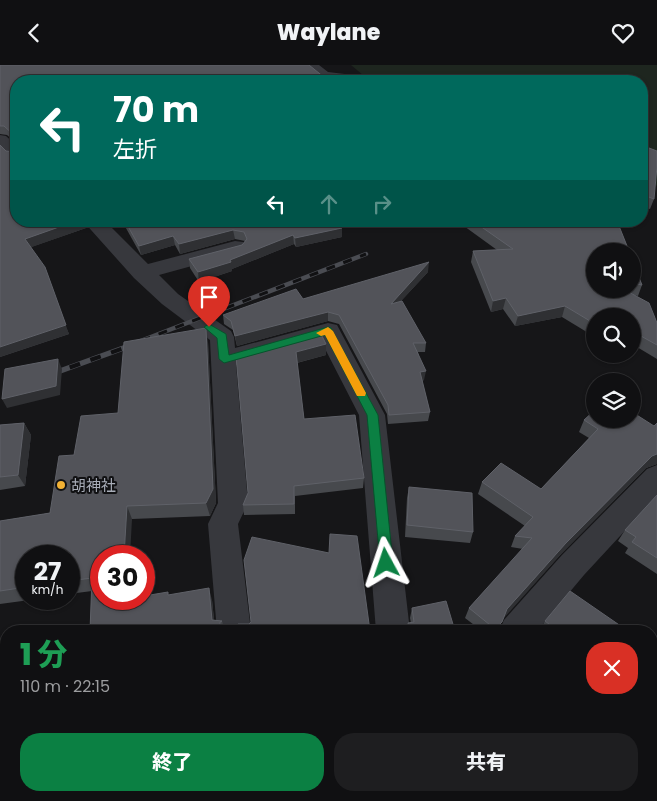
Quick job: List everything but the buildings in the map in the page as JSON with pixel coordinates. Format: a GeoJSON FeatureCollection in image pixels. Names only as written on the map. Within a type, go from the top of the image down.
{"type":"FeatureCollection","features":[{"type":"Feature","properties":{"kind":"street"},"geometry":{"type":"LineString","coordinates":[[0,140],[10,149]]}},
{"type":"Feature","properties":{"kind":"street"},"geometry":{"type":"LineString","coordinates":[[99,227],[142,273],[170,299],[222,337],[233,503],[223,524],[233,625]]}},
{"type":"Feature","properties":{"kind":"street"},"geometry":{"type":"LineString","coordinates":[[142,273],[235,247]]}},
{"type":"Feature","properties":{"kind":"street"},"geometry":{"type":"LineString","coordinates":[[224,359],[328,331],[372,415],[392,625]]}},
{"type":"Feature","properties":{"kind":"street"},"geometry":{"type":"LineString","coordinates":[[521,625],[573,565],[657,477]]}},
{"type":"Feature","properties":{"kind":"shaded area"},"geometry":{"type":"Polygon","coordinates":[[[351,65],[657,65],[657,186],[648,178],[648,75],[363,75],[351,65]]]}},
{"type":"Feature","properties":{"kind":"railway"},"geometry":{"type":"LineString","coordinates":[[125,347],[366,254]]}},
{"type":"Feature","properties":{"kind":"railway"},"geometry":{"type":"LineString","coordinates":[[49,375],[129,346]]}},
{"type":"Feature","properties":{"kind":"slow traffic"},"geometry":{"type":"LineString","coordinates":[[321,333],[328,331],[361,393]]}},
{"type":"Feature","properties":{"kind":"place","name":"胡神社"},"geometry":{"type":"Point","coordinates":[61,485]}},
{"type":"Feature","properties":{"kind":"route"},"geometry":{"type":"LineString","coordinates":[[209,327],[222,337],[224,359],[328,331],[372,415],[386,563]]}}]}
